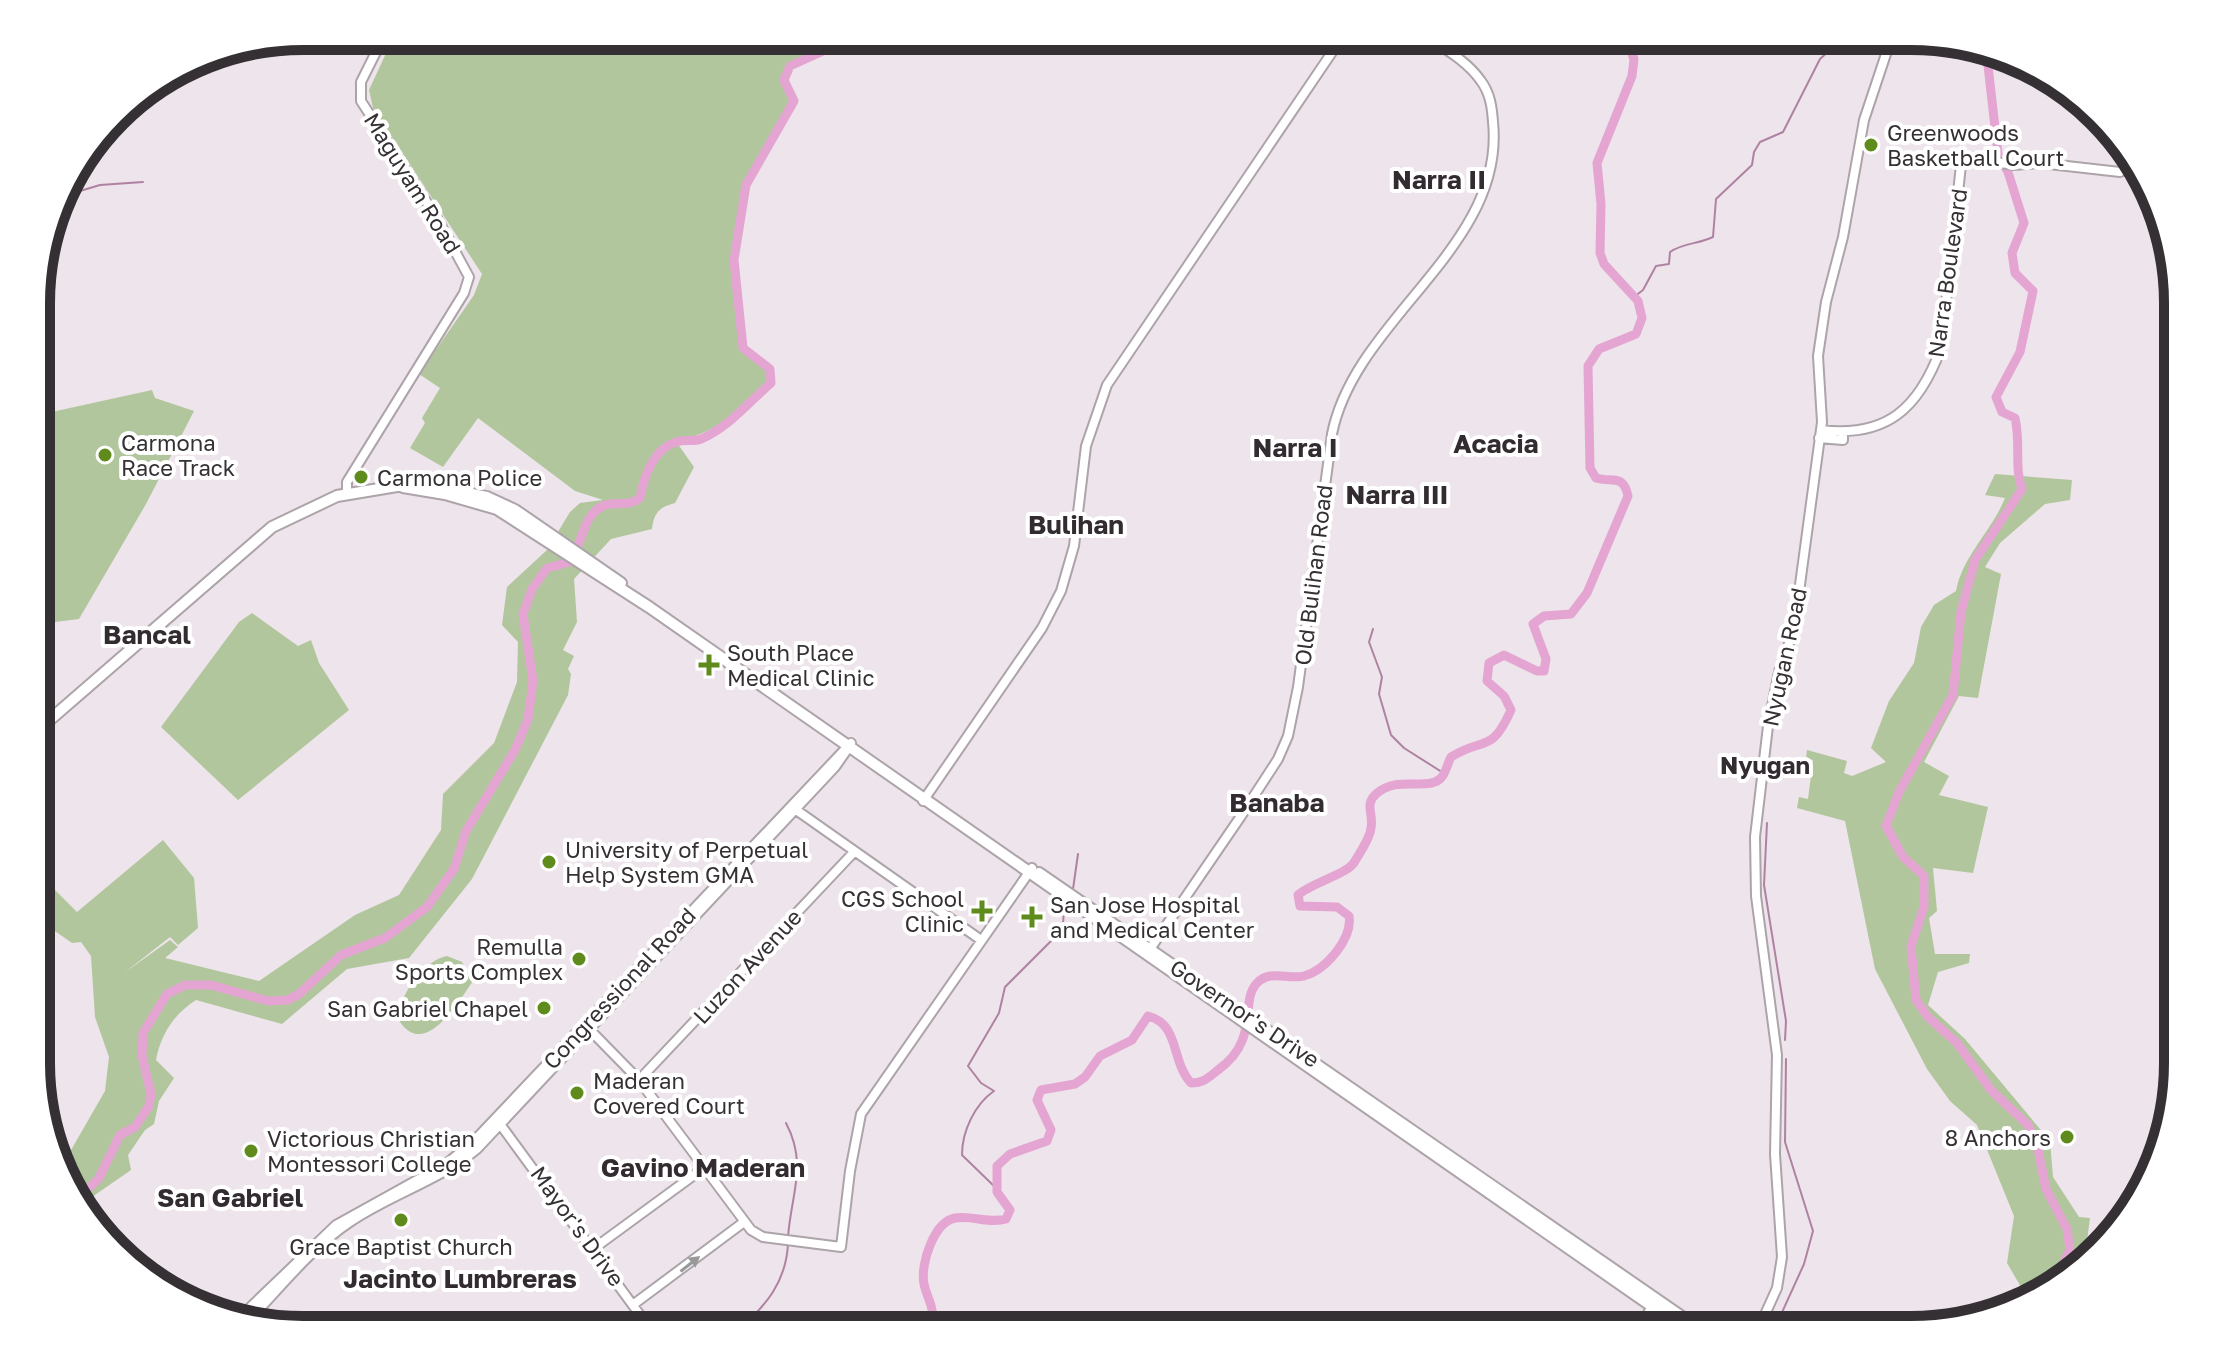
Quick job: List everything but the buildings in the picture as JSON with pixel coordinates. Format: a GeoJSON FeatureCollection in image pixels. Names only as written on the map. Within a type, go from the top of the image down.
{"type":"FeatureCollection","features":[{"type":"Feature","properties":{"kind":"highway","name":"Governor's Drive"},"geometry":{"type":"LineString","coordinates":[[50,720],[272,527],[314,504],[347,494],[403,487],[445,494],[497,509],[554,540],[849,747],[1676,1315]]}},
{"type":"Feature","properties":{"kind":"highway","name":"Governor's Drive"},"geometry":{"type":"LineString","coordinates":[[1655,1303],[1669,1315]]}},
{"type":"Feature","properties":{"kind":"main road"},"geometry":{"type":"LineString","coordinates":[[1648,1315],[1655,1303]]}},
{"type":"Feature","properties":{"kind":"street","name":"Maguyam Road"},"geometry":{"type":"LineString","coordinates":[[347,494],[347,482],[464,293],[469,277],[437,218],[361,101],[363,77],[377,50]]}},
{"type":"Feature","properties":{"kind":"street"},"geometry":{"type":"LineString","coordinates":[[925,798],[1042,628],[1061,591],[1074,546],[1086,446],[1107,385],[1334,50]]}},
{"type":"Feature","properties":{"kind":"street","name":"Old Bulihan Road"},"geometry":{"type":"LineString","coordinates":[[1148,952],[1248,805],[1288,736],[1298,687],[1330,445],[1342,397],[1374,346],[1470,222],[1489,178],[1495,138],[1489,95],[1482,82],[1447,50]]}},
{"type":"Feature","properties":{"kind":"street","name":"Nyugan Road"},"geometry":{"type":"LineString","coordinates":[[1765,1315],[1777,1288],[1782,1257],[1775,1154],[1777,1055],[1756,896],[1755,837],[1768,726],[1779,672],[1794,629],[1820,434],[1818,356],[1826,302],[1843,237],[1864,120],[1887,50]]}},
{"type":"Feature","properties":{"kind":"street","name":"Narra Boulevard"},"geometry":{"type":"LineString","coordinates":[[1820,434],[1843,440],[1843,432],[1864,430],[1899,415],[1932,374],[1941,348],[1962,156],[2015,164],[2125,170]]}},
{"type":"Feature","properties":{"kind":"street","name":"Congressional Road"},"geometry":{"type":"LineString","coordinates":[[248,1309],[336,1226],[446,1164],[498,1121],[849,747]]}},
{"type":"Feature","properties":{"kind":"street"},"geometry":{"type":"LineString","coordinates":[[793,808],[981,940]]}},
{"type":"Feature","properties":{"kind":"street","name":"Luzon Avenue"},"geometry":{"type":"LineString","coordinates":[[639,1080],[854,852]]}},
{"type":"Feature","properties":{"kind":"street"},"geometry":{"type":"LineString","coordinates":[[587,1028],[639,1080],[744,1222],[763,1237],[841,1247],[850,1171],[861,1114],[1030,870]]}},
{"type":"Feature","properties":{"kind":"street","name":"Congressional Road"},"geometry":{"type":"LineString","coordinates":[[258,1311],[340,1230],[449,1171],[477,1149],[498,1121]]}},
{"type":"Feature","properties":{"kind":"street","name":"Mayor's Drive"},"geometry":{"type":"LineString","coordinates":[[498,1121],[634,1304],[639,1316]]}},
{"type":"Feature","properties":{"kind":"street"},"geometry":{"type":"LineString","coordinates":[[593,1249],[705,1167]]}},
{"type":"Feature","properties":{"kind":"street"},"geometry":{"type":"LineString","coordinates":[[634,1304],[744,1222]]}},
{"type":"Feature","properties":{"kind":"green space"},"geometry":{"type":"Polygon","coordinates":[[[388,50],[816,50],[788,63],[782,81],[791,102],[743,185],[732,260],[741,349],[768,369],[769,382],[715,427],[675,440],[694,467],[675,503],[658,512],[652,529],[611,539],[574,579],[577,622],[563,650],[574,656],[568,669],[571,674],[568,695],[472,879],[409,958],[347,969],[282,1024],[196,1000],[188,1006],[175,1018],[161,1042],[156,1060],[174,1078],[159,1101],[154,1124],[145,1130],[128,1155],[131,1170],[90,1198],[68,1156],[105,1091],[109,1057],[95,1017],[91,956],[81,942],[72,943],[50,928],[50,885],[77,912],[163,840],[194,878],[198,928],[178,945],[170,937],[124,973],[170,940],[178,947],[165,958],[259,981],[355,915],[399,895],[441,830],[443,794],[494,743],[517,682],[518,642],[502,625],[507,587],[547,550],[570,512],[580,503],[603,500],[575,491],[478,418],[443,467],[410,448],[425,423],[422,418],[440,388],[419,374],[474,295],[482,274],[373,108],[369,90],[388,50]]]}},
{"type":"Feature","properties":{"kind":"green space","name":"Carmona Race Track"},"geometry":{"type":"Polygon","coordinates":[[[152,390],[155,398],[194,411],[146,504],[79,619],[50,623],[50,412],[152,390]]]}},
{"type":"Feature","properties":{"kind":"green space"},"geometry":{"type":"Polygon","coordinates":[[[1995,474],[2072,480],[2070,500],[2045,504],[2000,543],[1985,567],[2001,574],[1978,698],[1959,696],[1924,762],[1949,776],[1939,795],[1988,807],[1973,873],[1933,868],[1937,911],[1929,918],[1935,954],[1970,954],[1969,963],[1938,972],[1928,1005],[1965,1039],[2050,1141],[2053,1177],[2079,1217],[2090,1218],[2086,1245],[2065,1264],[2023,1290],[2007,1263],[2014,1216],[1977,1125],[1950,1101],[1927,1069],[1875,969],[1845,821],[1797,808],[1799,797],[1808,799],[1813,760],[1806,758],[1807,750],[1847,761],[1844,773],[1852,776],[1886,762],[1871,748],[1889,701],[1914,663],[1921,627],[1934,605],[1956,591],[1971,554],[2005,498],[1985,495],[1995,474]]]}},
{"type":"Feature","properties":{"kind":"green space"},"geometry":{"type":"Polygon","coordinates":[[[252,613],[298,646],[311,640],[319,663],[349,710],[238,800],[161,727],[239,622],[252,613]]]}},
{"type":"Feature","properties":{"kind":"green space"},"geometry":{"type":"Polygon","coordinates":[[[447,956],[462,962],[469,975],[473,971],[478,974],[443,1020],[421,1034],[410,1032],[400,1022],[399,1013],[406,992],[430,964],[447,956]]]}},
{"type":"Feature","properties":{"kind":"waterway"},"geometry":{"type":"LineString","coordinates":[[86,1191],[99,1178],[120,1135],[135,1127],[149,1106],[151,1094],[142,1056],[143,1033],[167,994],[185,985],[211,985],[268,1001],[288,1000],[299,994],[341,955],[385,938],[427,907],[454,869],[466,831],[515,750],[528,719],[533,681],[523,614],[532,589],[547,568],[570,562],[596,510],[608,504],[631,503],[640,498],[647,473],[661,451],[676,442],[698,440],[711,434],[771,383],[770,369],[743,348],[734,260],[746,185],[794,101],[784,80],[790,66],[825,50]]}},
{"type":"Feature","properties":{"kind":"waterway"},"geometry":{"type":"LineString","coordinates":[[932,1316],[923,1276],[930,1245],[941,1227],[955,1218],[1006,1219],[1010,1210],[997,1192],[997,1166],[1010,1154],[1047,1141],[1051,1130],[1037,1100],[1041,1090],[1075,1084],[1085,1077],[1100,1056],[1132,1040],[1148,1016],[1165,1027],[1191,1083],[1206,1079],[1218,1070],[1240,1046],[1249,1000],[1257,983],[1273,976],[1298,977],[1312,973],[1329,960],[1342,943],[1347,934],[1349,916],[1337,907],[1300,906],[1298,895],[1351,866],[1369,837],[1372,798],[1393,785],[1427,784],[1440,779],[1451,757],[1492,739],[1498,733],[1511,710],[1504,696],[1487,681],[1489,663],[1504,655],[1537,671],[1544,671],[1546,659],[1533,624],[1544,616],[1571,614],[1587,593],[1628,496],[1623,484],[1596,478],[1590,468],[1588,366],[1599,349],[1636,334],[1642,318],[1638,301],[1604,264],[1600,253],[1601,204],[1597,163],[1632,76],[1634,59],[1630,50]]}},
{"type":"Feature","properties":{"kind":"waterway"},"geometry":{"type":"LineString","coordinates":[[1634,297],[1643,290],[1656,266],[1669,264],[1670,252],[1713,237],[1716,199],[1752,165],[1760,142],[1783,132],[1820,59],[1830,50]]}},
{"type":"Feature","properties":{"kind":"waterway"},"geometry":{"type":"LineString","coordinates":[[1988,63],[1998,154],[2008,172],[2024,223],[2012,253],[2015,273],[2033,291],[2020,352],[1996,397],[2002,412],[2015,418],[2018,473],[2022,489],[1975,560],[1961,612],[1953,695],[1899,792],[1886,826],[1903,857],[1924,876],[1924,907],[1911,946],[1916,1000],[1928,1017],[1957,1043],[1991,1090],[2028,1125],[2037,1145],[2046,1189],[2067,1229],[2070,1250],[2062,1266]]}},
{"type":"Feature","properties":{"kind":"waterway"},"geometry":{"type":"LineString","coordinates":[[76,192],[100,185],[143,182]]}},
{"type":"Feature","properties":{"kind":"waterway"},"geometry":{"type":"LineString","coordinates":[[1373,629],[1369,642],[1382,677],[1379,694],[1391,735],[1404,748],[1445,774]]}},
{"type":"Feature","properties":{"kind":"waterway"},"geometry":{"type":"LineString","coordinates":[[1767,823],[1764,885],[1786,1021],[1785,1040]]}},
{"type":"Feature","properties":{"kind":"waterway"},"geometry":{"type":"LineString","coordinates":[[1073,889],[1078,854]]}},
{"type":"Feature","properties":{"kind":"waterway"},"geometry":{"type":"LineString","coordinates":[[996,1188],[962,1155],[964,1137],[971,1119],[981,1103],[994,1091],[981,1083],[968,1066],[999,1013],[1005,987],[1052,940],[1063,925],[1064,908]]}},
{"type":"Feature","properties":{"kind":"waterway"},"geometry":{"type":"LineString","coordinates":[[1781,1315],[1804,1264],[1813,1231],[1785,1142],[1786,1059]]}},
{"type":"Feature","properties":{"kind":"waterway"},"geometry":{"type":"LineString","coordinates":[[786,1123],[793,1138],[797,1166],[788,1237]]}},
{"type":"Feature","properties":{"kind":"waterway"},"geometry":{"type":"LineString","coordinates":[[753,1316],[779,1282],[788,1244]]}},
{"type":"Feature","properties":{"kind":"place","name":"Greenwoods Basketball Court"},"geometry":{"type":"Point","coordinates":[1871,145]}},
{"type":"Feature","properties":{"kind":"place","name":"Carmona Race Track"},"geometry":{"type":"Point","coordinates":[105,455]}},
{"type":"Feature","properties":{"kind":"place","name":"Carmona Police"},"geometry":{"type":"Point","coordinates":[361,477]}},
{"type":"Feature","properties":{"kind":"place","name":"South Place Medical Clinic"},"geometry":{"type":"Point","coordinates":[709,665]}},
{"type":"Feature","properties":{"kind":"place","name":"University of Perpetual Help System GMA"},"geometry":{"type":"Point","coordinates":[549,862]}},
{"type":"Feature","properties":{"kind":"place","name":"CGS School Clinic"},"geometry":{"type":"Point","coordinates":[982,911]}},
{"type":"Feature","properties":{"kind":"place","name":"San Jose Hospital and Medical Center"},"geometry":{"type":"Point","coordinates":[1032,917]}},
{"type":"Feature","properties":{"kind":"place","name":"Remulla Sports Complex"},"geometry":{"type":"Point","coordinates":[579,959]}},
{"type":"Feature","properties":{"kind":"place","name":"San Gabriel Chapel"},"geometry":{"type":"Point","coordinates":[544,1008]}},
{"type":"Feature","properties":{"kind":"place","name":"Maderan Covered Court"},"geometry":{"type":"Point","coordinates":[577,1093]}},
{"type":"Feature","properties":{"kind":"place","name":"8 Anchors"},"geometry":{"type":"Point","coordinates":[2067,1137]}},
{"type":"Feature","properties":{"kind":"place","name":"Victorious Christian Montessori College"},"geometry":{"type":"Point","coordinates":[251,1151]}},
{"type":"Feature","properties":{"kind":"place","name":"Grace Baptist Church"},"geometry":{"type":"Point","coordinates":[401,1220]}},
{"type":"Feature","properties":{"kind":"district","name":"Narra II"},"geometry":{"type":"Point","coordinates":[1439,179]}},
{"type":"Feature","properties":{"kind":"district","name":"Acacia"},"geometry":{"type":"Point","coordinates":[1496,443]}},
{"type":"Feature","properties":{"kind":"district","name":"Narra I"},"geometry":{"type":"Point","coordinates":[1295,447]}},
{"type":"Feature","properties":{"kind":"district","name":"Narra III"},"geometry":{"type":"Point","coordinates":[1397,494]}},
{"type":"Feature","properties":{"kind":"district","name":"Bulihan"},"geometry":{"type":"Point","coordinates":[1076,524]}},
{"type":"Feature","properties":{"kind":"district","name":"Bancal"},"geometry":{"type":"Point","coordinates":[147,634]}},
{"type":"Feature","properties":{"kind":"district","name":"Nyugan"},"geometry":{"type":"Point","coordinates":[1765,764]}},
{"type":"Feature","properties":{"kind":"district","name":"Banaba"},"geometry":{"type":"Point","coordinates":[1277,802]}},
{"type":"Feature","properties":{"kind":"district","name":"Gavino Maderan"},"geometry":{"type":"Point","coordinates":[703,1167]}},
{"type":"Feature","properties":{"kind":"district","name":"San Gabriel"},"geometry":{"type":"Point","coordinates":[230,1197]}},
{"type":"Feature","properties":{"kind":"district","name":"Jacinto Lumbreras"},"geometry":{"type":"Point","coordinates":[460,1278]}}]}
